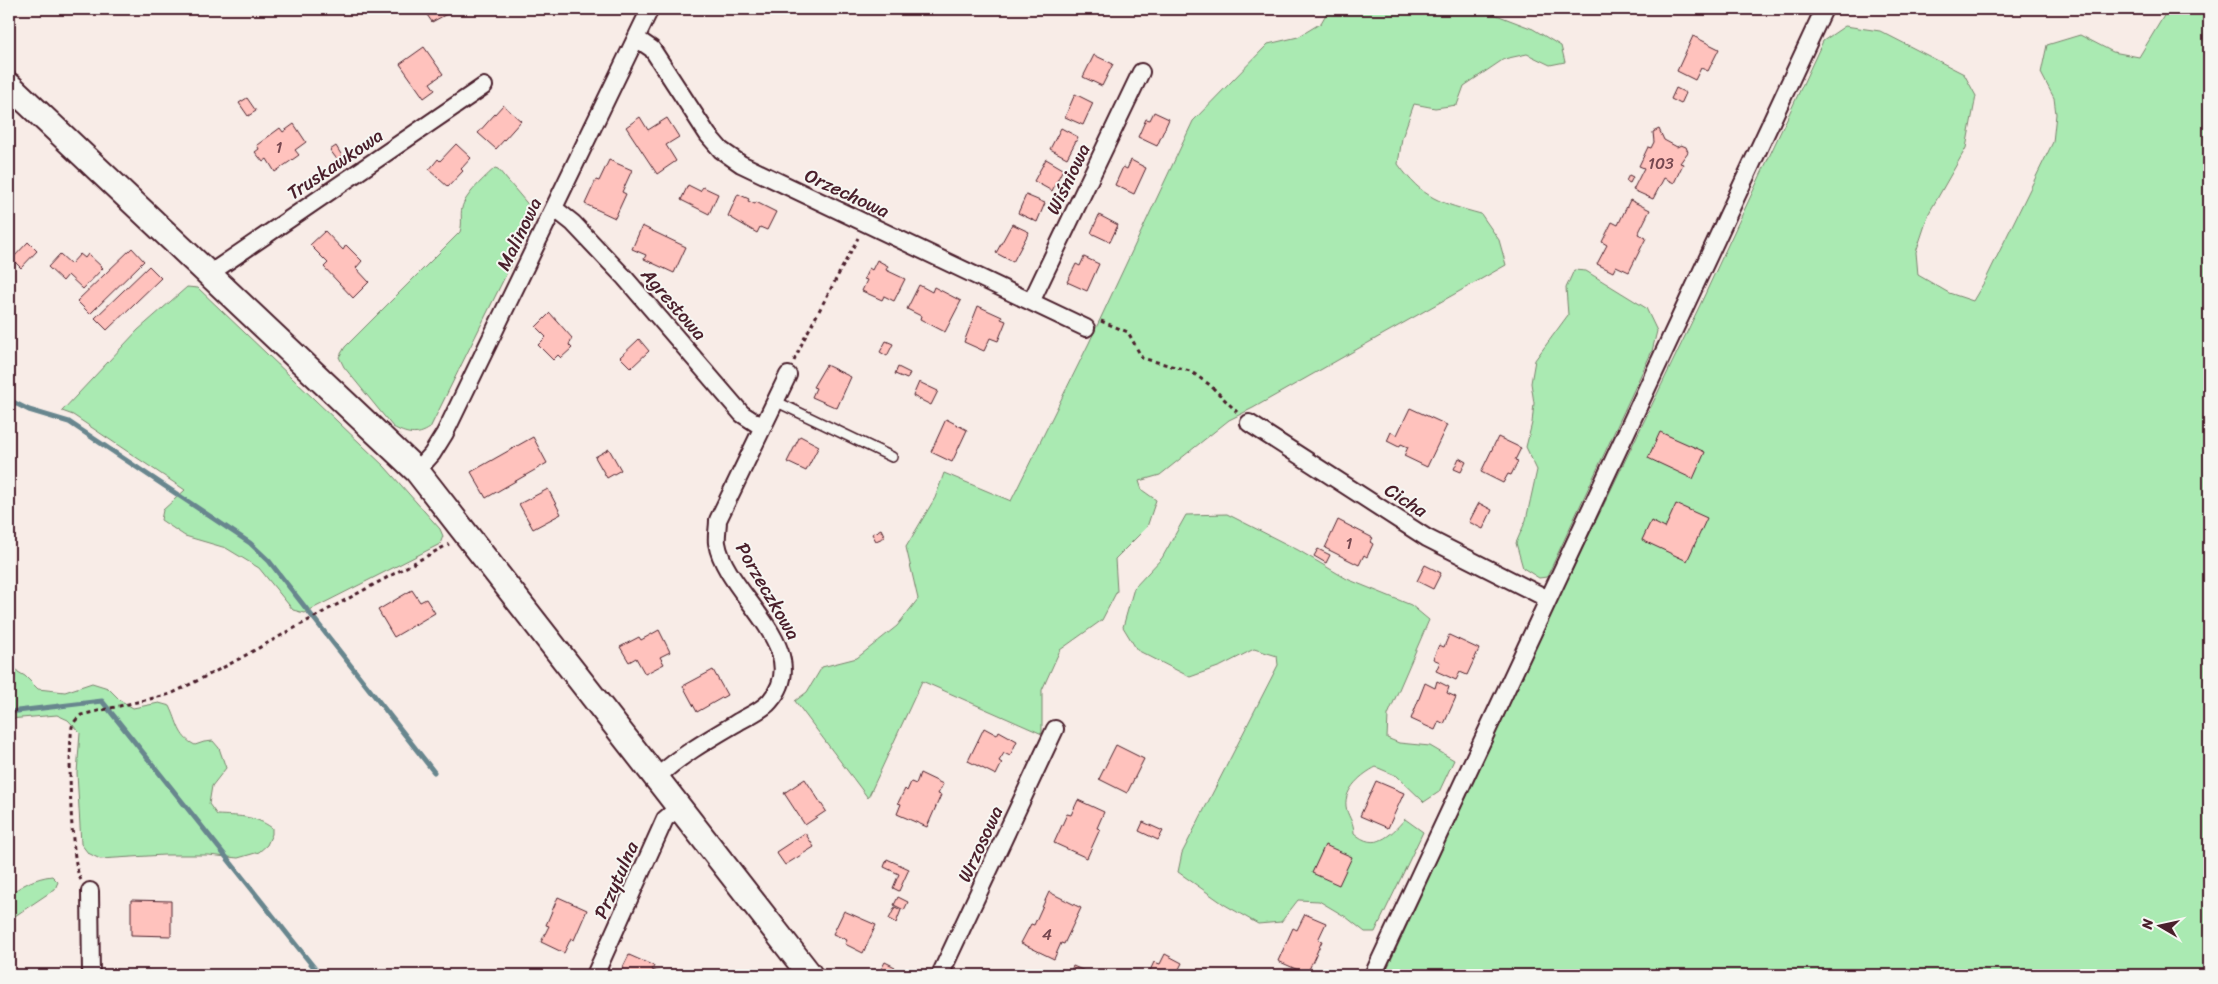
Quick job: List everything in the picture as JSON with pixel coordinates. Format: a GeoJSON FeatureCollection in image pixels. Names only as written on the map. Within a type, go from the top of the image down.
{"type":"FeatureCollection","features":[{"type":"Feature","properties":{"kind":"street","name":"Malinowa"},"geometry":{"type":"LineString","coordinates":[[417,471],[432,454],[445,433],[650,9]]}},
{"type":"Feature","properties":{"kind":"street"},"geometry":{"type":"LineString","coordinates":[[1373,975],[1824,9]]}},
{"type":"Feature","properties":{"kind":"street","name":"Orzechowa"},"geometry":{"type":"LineString","coordinates":[[636,38],[652,49],[708,135],[721,150],[741,164],[1086,328]]}},
{"type":"Feature","properties":{"kind":"street","name":"Wiśniowa"},"geometry":{"type":"LineString","coordinates":[[1031,302],[1141,72]]}},
{"type":"Feature","properties":{"kind":"street"},"geometry":{"type":"LineString","coordinates":[[9,85],[417,471],[810,975]]}},
{"type":"Feature","properties":{"kind":"street","name":"Truskawkowa"},"geometry":{"type":"LineString","coordinates":[[209,274],[484,86]]}},
{"type":"Feature","properties":{"kind":"street","name":"Agrestowa"},"geometry":{"type":"LineString","coordinates":[[554,208],[573,223],[625,278],[742,414],[762,427]]}},
{"type":"Feature","properties":{"kind":"street","name":"Porzeczkowa"},"geometry":{"type":"LineString","coordinates":[[656,778],[676,760],[770,702],[782,682],[784,661],[774,639],[725,564],[717,543],[718,520],[788,375]]}},
{"type":"Feature","properties":{"kind":"street","name":"Cicha"},"geometry":{"type":"LineString","coordinates":[[1249,423],[1427,538],[1548,599]]}},
{"type":"Feature","properties":{"kind":"street","name":"Wrzosowa"},"geometry":{"type":"LineString","coordinates":[[940,975],[1055,729]]}},
{"type":"Feature","properties":{"kind":"street","name":"Przytulna"},"geometry":{"type":"LineString","coordinates":[[595,975],[665,819],[679,807]]}},
{"type":"Feature","properties":{"kind":"street"},"geometry":{"type":"LineString","coordinates":[[90,890],[90,975]]}},
{"type":"Feature","properties":{"kind":"lane"},"geometry":{"type":"LineString","coordinates":[[775,401],[892,457]]}},
{"type":"Feature","properties":{"kind":"path"},"geometry":{"type":"LineString","coordinates":[[788,375],[804,339],[866,224]]}},
{"type":"Feature","properties":{"kind":"path"},"geometry":{"type":"LineString","coordinates":[[1064,318],[1093,318],[1128,332],[1142,358],[1190,371],[1210,386],[1249,423]]}},
{"type":"Feature","properties":{"kind":"path"},"geometry":{"type":"LineString","coordinates":[[90,890],[79,878],[72,841],[72,724],[82,714],[171,694],[228,666],[467,534]]}},
{"type":"Feature","properties":{"kind":"green space"},"geometry":{"type":"Polygon","coordinates":[[[1329,9],[1481,9],[1533,29],[1561,46],[1565,62],[1550,65],[1527,54],[1504,59],[1464,86],[1457,105],[1435,108],[1414,104],[1402,138],[1398,164],[1407,176],[1434,198],[1444,203],[1481,214],[1499,240],[1506,265],[1229,420],[1160,475],[1139,481],[1142,490],[1156,500],[1147,527],[1115,559],[1117,591],[1102,620],[1060,650],[1042,690],[1042,734],[922,681],[868,798],[795,701],[807,692],[822,667],[857,658],[897,626],[918,599],[906,547],[935,498],[944,473],[1011,501],[1089,343],[1193,121],[1268,44],[1298,37],[1321,23],[1329,9]]]}},
{"type":"Feature","properties":{"kind":"green space"},"geometry":{"type":"Polygon","coordinates":[[[2168,9],[2209,9],[2209,975],[1384,975],[1553,610],[1700,305],[1823,41],[1845,26],[1880,31],[1964,74],[1976,96],[1966,148],[1929,213],[1916,252],[1918,275],[1949,293],[1973,301],[1986,279],[2053,142],[2056,114],[2054,98],[2041,73],[2047,45],[2080,35],[2113,52],[2139,57],[2168,9]]]}},
{"type":"Feature","properties":{"kind":"green space"},"geometry":{"type":"Polygon","coordinates":[[[495,168],[498,169],[536,214],[430,428],[421,433],[412,434],[402,431],[393,427],[344,367],[339,357],[345,347],[460,232],[461,211],[464,203],[476,187],[495,168]]]}},
{"type":"Feature","properties":{"kind":"green space"},"geometry":{"type":"Polygon","coordinates":[[[1574,270],[1586,271],[1646,308],[1657,331],[1652,351],[1547,577],[1539,578],[1523,568],[1516,543],[1526,520],[1537,470],[1526,447],[1532,423],[1534,403],[1531,383],[1535,360],[1568,315],[1566,288],[1574,270]]]}},
{"type":"Feature","properties":{"kind":"green space"},"geometry":{"type":"Polygon","coordinates":[[[187,287],[198,288],[385,467],[440,529],[443,536],[440,544],[304,613],[293,610],[259,568],[226,548],[185,536],[161,520],[163,510],[185,490],[73,415],[62,411],[138,330],[187,287]]]}},
{"type":"Feature","properties":{"kind":"green space"},"geometry":{"type":"Polygon","coordinates":[[[1227,514],[1298,550],[1347,579],[1411,605],[1429,620],[1388,715],[1387,738],[1399,743],[1430,746],[1454,760],[1439,792],[1424,802],[1397,776],[1376,767],[1355,783],[1346,800],[1354,833],[1362,839],[1369,841],[1382,840],[1405,819],[1423,832],[1375,932],[1365,932],[1346,917],[1319,901],[1298,900],[1281,922],[1258,924],[1225,905],[1178,872],[1182,853],[1278,665],[1277,656],[1254,649],[1221,666],[1190,677],[1137,650],[1123,627],[1134,588],[1162,558],[1186,515],[1227,514]]]}},
{"type":"Feature","properties":{"kind":"green space"},"geometry":{"type":"Polygon","coordinates":[[[9,659],[18,672],[38,689],[65,692],[92,683],[108,688],[120,700],[133,708],[159,703],[170,706],[179,729],[189,742],[195,745],[213,741],[219,748],[226,768],[212,786],[209,804],[217,815],[252,818],[272,828],[272,834],[267,845],[259,852],[238,858],[208,855],[164,855],[100,859],[88,853],[81,844],[77,773],[80,733],[68,720],[57,715],[9,719],[9,659]]]}},
{"type":"Feature","properties":{"kind":"green space"},"geometry":{"type":"Polygon","coordinates":[[[52,876],[58,882],[55,889],[9,920],[9,895],[29,882],[52,876]]]}},
{"type":"Feature","properties":{"kind":"building"},"geometry":{"type":"Polygon","coordinates":[[[423,9],[456,9],[432,22],[423,9]]]}},
{"type":"Feature","properties":{"kind":"building"},"geometry":{"type":"Polygon","coordinates":[[[1693,36],[1719,49],[1708,71],[1701,68],[1695,80],[1677,71],[1693,36]]]}},
{"type":"Feature","properties":{"kind":"building"},"geometry":{"type":"Polygon","coordinates":[[[424,47],[443,74],[430,83],[435,90],[424,98],[400,64],[424,47]]]}},
{"type":"Feature","properties":{"kind":"building"},"geometry":{"type":"Polygon","coordinates":[[[1094,55],[1113,64],[1102,86],[1083,77],[1094,55]]]}},
{"type":"Feature","properties":{"kind":"building"},"geometry":{"type":"Polygon","coordinates":[[[1676,88],[1686,93],[1681,104],[1671,99],[1676,88]]]}},
{"type":"Feature","properties":{"kind":"building"},"geometry":{"type":"Polygon","coordinates":[[[1075,94],[1093,103],[1083,125],[1065,117],[1075,94]]]}},
{"type":"Feature","properties":{"kind":"building"},"geometry":{"type":"Polygon","coordinates":[[[247,98],[256,111],[248,116],[239,103],[247,98]]]}},
{"type":"Feature","properties":{"kind":"building"},"geometry":{"type":"Polygon","coordinates":[[[503,105],[521,121],[496,149],[478,133],[503,105]]]}},
{"type":"Feature","properties":{"kind":"building"},"geometry":{"type":"Polygon","coordinates":[[[1154,112],[1169,119],[1157,146],[1138,137],[1146,119],[1150,120],[1154,112]]]}},
{"type":"Feature","properties":{"kind":"building"},"geometry":{"type":"Polygon","coordinates":[[[640,117],[648,130],[667,118],[679,137],[666,145],[676,161],[657,174],[626,127],[640,117]]]}},
{"type":"Feature","properties":{"kind":"building"},"geometry":{"type":"Polygon","coordinates":[[[294,124],[306,142],[295,150],[299,155],[275,172],[267,159],[263,162],[255,152],[259,149],[257,145],[280,128],[283,132],[294,124]]]}},
{"type":"Feature","properties":{"kind":"building"},"geometry":{"type":"Polygon","coordinates":[[[1061,128],[1078,137],[1067,158],[1050,149],[1061,128]]]}},
{"type":"Feature","properties":{"kind":"building"},"geometry":{"type":"Polygon","coordinates":[[[1659,129],[1664,140],[1677,147],[1681,145],[1686,147],[1688,152],[1680,163],[1683,164],[1674,183],[1664,178],[1653,199],[1633,190],[1644,168],[1639,166],[1648,147],[1651,148],[1654,142],[1653,132],[1659,129]]]}},
{"type":"Feature","properties":{"kind":"building"},"geometry":{"type":"Polygon","coordinates":[[[456,144],[471,158],[461,169],[463,171],[448,187],[429,170],[438,159],[440,161],[456,144]]]}},
{"type":"Feature","properties":{"kind":"building"},"geometry":{"type":"Polygon","coordinates":[[[336,146],[344,159],[339,162],[330,150],[336,146]]]}},
{"type":"Feature","properties":{"kind":"building"},"geometry":{"type":"Polygon","coordinates":[[[1046,159],[1063,169],[1052,191],[1034,181],[1046,159]]]}},
{"type":"Feature","properties":{"kind":"building"},"geometry":{"type":"Polygon","coordinates":[[[609,160],[632,170],[622,192],[626,194],[615,218],[585,204],[596,180],[599,181],[609,160]]]}},
{"type":"Feature","properties":{"kind":"building"},"geometry":{"type":"Polygon","coordinates":[[[1131,160],[1146,168],[1134,194],[1115,185],[1123,167],[1127,169],[1131,160]]]}},
{"type":"Feature","properties":{"kind":"building"},"geometry":{"type":"Polygon","coordinates":[[[1629,175],[1633,177],[1630,183],[1626,181],[1629,175]]]}},
{"type":"Feature","properties":{"kind":"building"},"geometry":{"type":"Polygon","coordinates":[[[688,185],[700,191],[703,187],[718,194],[709,214],[681,200],[688,185]]]}},
{"type":"Feature","properties":{"kind":"building"},"geometry":{"type":"Polygon","coordinates":[[[738,194],[749,199],[748,201],[755,204],[756,202],[776,212],[767,230],[760,227],[757,233],[728,216],[738,194]]]}},
{"type":"Feature","properties":{"kind":"building"},"geometry":{"type":"Polygon","coordinates":[[[1026,195],[1045,203],[1037,222],[1018,213],[1026,195]]]}},
{"type":"Feature","properties":{"kind":"building"},"geometry":{"type":"Polygon","coordinates":[[[1630,200],[1650,210],[1638,234],[1646,238],[1629,272],[1616,266],[1613,272],[1597,264],[1607,245],[1602,242],[1612,222],[1618,225],[1630,200]]]}},
{"type":"Feature","properties":{"kind":"building"},"geometry":{"type":"Polygon","coordinates":[[[1099,215],[1118,225],[1110,242],[1091,233],[1099,215]]]}},
{"type":"Feature","properties":{"kind":"building"},"geometry":{"type":"Polygon","coordinates":[[[1012,224],[1029,232],[1013,262],[996,253],[1012,224]]]}},
{"type":"Feature","properties":{"kind":"building"},"geometry":{"type":"Polygon","coordinates":[[[642,226],[686,247],[674,273],[644,259],[646,255],[632,249],[642,226]]]}},
{"type":"Feature","properties":{"kind":"building"},"geometry":{"type":"Polygon","coordinates":[[[325,231],[343,250],[346,245],[362,261],[356,268],[369,282],[353,298],[324,267],[328,263],[310,245],[325,231]]]}},
{"type":"Feature","properties":{"kind":"building"},"geometry":{"type":"Polygon","coordinates":[[[28,242],[37,251],[21,268],[12,259],[28,242]]]}},
{"type":"Feature","properties":{"kind":"building"},"geometry":{"type":"Polygon","coordinates":[[[132,248],[144,261],[90,314],[77,301],[132,248]]]}},
{"type":"Feature","properties":{"kind":"building"},"geometry":{"type":"Polygon","coordinates":[[[60,254],[71,264],[80,254],[85,258],[88,254],[103,268],[83,289],[68,275],[63,281],[48,267],[60,254]]]}},
{"type":"Feature","properties":{"kind":"building"},"geometry":{"type":"Polygon","coordinates":[[[1084,257],[1099,264],[1087,291],[1067,282],[1076,264],[1080,266],[1084,257]]]}},
{"type":"Feature","properties":{"kind":"building"},"geometry":{"type":"Polygon","coordinates":[[[877,260],[888,266],[886,270],[905,279],[894,301],[884,296],[882,300],[862,291],[867,280],[864,279],[869,268],[872,270],[877,260]]]}},
{"type":"Feature","properties":{"kind":"building"},"geometry":{"type":"Polygon","coordinates":[[[149,266],[161,278],[107,330],[95,318],[149,266]]]}},
{"type":"Feature","properties":{"kind":"building"},"geometry":{"type":"Polygon","coordinates":[[[919,285],[932,292],[934,287],[961,301],[945,332],[920,319],[921,316],[907,309],[919,285]]]}},
{"type":"Feature","properties":{"kind":"building"},"geometry":{"type":"Polygon","coordinates":[[[978,306],[1002,317],[1001,319],[1006,321],[998,341],[990,338],[984,351],[964,342],[978,306]]]}},
{"type":"Feature","properties":{"kind":"building"},"geometry":{"type":"Polygon","coordinates":[[[550,313],[572,338],[569,345],[572,348],[561,358],[558,355],[553,360],[538,345],[546,337],[536,327],[550,313]]]}},
{"type":"Feature","properties":{"kind":"building"},"geometry":{"type":"Polygon","coordinates":[[[639,339],[649,351],[631,368],[620,357],[639,339]]]}},
{"type":"Feature","properties":{"kind":"building"},"geometry":{"type":"Polygon","coordinates":[[[886,341],[893,344],[887,356],[880,352],[886,341]]]}},
{"type":"Feature","properties":{"kind":"building"},"geometry":{"type":"Polygon","coordinates":[[[826,365],[851,377],[837,408],[812,397],[816,388],[813,387],[826,365]]]}},
{"type":"Feature","properties":{"kind":"building"},"geometry":{"type":"Polygon","coordinates":[[[898,367],[910,373],[907,379],[895,374],[898,367]]]}},
{"type":"Feature","properties":{"kind":"building"},"geometry":{"type":"Polygon","coordinates":[[[919,382],[938,391],[931,405],[913,396],[919,382]]]}},
{"type":"Feature","properties":{"kind":"building"},"geometry":{"type":"Polygon","coordinates":[[[1410,408],[1447,425],[1427,467],[1404,456],[1408,447],[1401,444],[1399,447],[1387,441],[1391,432],[1397,435],[1410,408]]]}},
{"type":"Feature","properties":{"kind":"building"},"geometry":{"type":"Polygon","coordinates":[[[9,419],[14,422],[9,429],[9,419]]]}},
{"type":"Feature","properties":{"kind":"building"},"geometry":{"type":"Polygon","coordinates":[[[946,419],[967,430],[952,462],[931,452],[946,419]]]}},
{"type":"Feature","properties":{"kind":"building"},"geometry":{"type":"Polygon","coordinates":[[[1660,432],[1705,452],[1693,479],[1648,458],[1660,432]]]}},
{"type":"Feature","properties":{"kind":"building"},"geometry":{"type":"Polygon","coordinates":[[[800,436],[819,446],[806,471],[787,462],[800,436]]]}},
{"type":"Feature","properties":{"kind":"building"},"geometry":{"type":"Polygon","coordinates":[[[533,437],[547,463],[486,498],[471,472],[533,437]]]}},
{"type":"Feature","properties":{"kind":"building"},"geometry":{"type":"Polygon","coordinates":[[[1498,437],[1521,448],[1515,460],[1518,461],[1511,475],[1508,474],[1503,483],[1481,472],[1498,437]]]}},
{"type":"Feature","properties":{"kind":"building"},"geometry":{"type":"Polygon","coordinates":[[[609,449],[621,470],[607,478],[595,457],[609,449]]]}},
{"type":"Feature","properties":{"kind":"building"},"geometry":{"type":"Polygon","coordinates":[[[1459,458],[1466,462],[1461,472],[1454,469],[1459,458]]]}},
{"type":"Feature","properties":{"kind":"building"},"geometry":{"type":"Polygon","coordinates":[[[548,489],[561,514],[533,529],[519,504],[548,489]]]}},
{"type":"Feature","properties":{"kind":"building"},"geometry":{"type":"Polygon","coordinates":[[[1479,503],[1492,510],[1483,529],[1469,522],[1479,503]]]}},
{"type":"Feature","properties":{"kind":"building"},"geometry":{"type":"Polygon","coordinates":[[[1676,504],[1707,518],[1687,561],[1642,540],[1651,521],[1665,528],[1676,504]]]}},
{"type":"Feature","properties":{"kind":"building"},"geometry":{"type":"Polygon","coordinates":[[[1338,520],[1373,538],[1370,542],[1373,544],[1367,557],[1364,555],[1359,565],[1325,548],[1338,520]]]}},
{"type":"Feature","properties":{"kind":"building"},"geometry":{"type":"Polygon","coordinates":[[[881,529],[885,537],[876,541],[872,534],[881,529]]]}},
{"type":"Feature","properties":{"kind":"building"},"geometry":{"type":"Polygon","coordinates":[[[1318,549],[1330,555],[1326,563],[1314,556],[1318,549]]]}},
{"type":"Feature","properties":{"kind":"building"},"geometry":{"type":"Polygon","coordinates":[[[1425,565],[1441,573],[1433,589],[1417,581],[1425,565]]]}},
{"type":"Feature","properties":{"kind":"building"},"geometry":{"type":"Polygon","coordinates":[[[412,590],[420,602],[426,599],[435,613],[394,637],[378,610],[412,590]]]}},
{"type":"Feature","properties":{"kind":"building"},"geometry":{"type":"Polygon","coordinates":[[[659,630],[670,652],[660,657],[664,664],[645,674],[636,658],[629,662],[620,647],[639,637],[641,640],[659,630]]]}},
{"type":"Feature","properties":{"kind":"building"},"geometry":{"type":"Polygon","coordinates":[[[1449,635],[1479,649],[1467,675],[1460,672],[1456,680],[1436,671],[1440,662],[1433,659],[1439,645],[1444,647],[1449,635]]]}},
{"type":"Feature","properties":{"kind":"building"},"geometry":{"type":"Polygon","coordinates":[[[713,670],[727,695],[697,712],[683,686],[713,670]]]}},
{"type":"Feature","properties":{"kind":"building"},"geometry":{"type":"Polygon","coordinates":[[[1437,681],[1449,687],[1447,693],[1456,697],[1444,724],[1439,721],[1435,730],[1411,719],[1425,683],[1435,688],[1437,681]]]}},
{"type":"Feature","properties":{"kind":"building"},"geometry":{"type":"Polygon","coordinates":[[[984,728],[997,735],[999,731],[1017,741],[1010,756],[1004,753],[999,761],[1002,763],[996,775],[968,761],[984,728]]]}},
{"type":"Feature","properties":{"kind":"building"},"geometry":{"type":"Polygon","coordinates":[[[1116,745],[1144,759],[1127,793],[1099,779],[1116,745]]]}},
{"type":"Feature","properties":{"kind":"building"},"geometry":{"type":"Polygon","coordinates":[[[920,773],[943,784],[938,794],[941,795],[927,827],[897,814],[901,804],[898,803],[905,789],[907,791],[911,782],[916,784],[920,773]]]}},
{"type":"Feature","properties":{"kind":"building"},"geometry":{"type":"Polygon","coordinates":[[[805,779],[826,811],[805,825],[784,793],[805,779]]]}},
{"type":"Feature","properties":{"kind":"building"},"geometry":{"type":"Polygon","coordinates":[[[1376,781],[1404,793],[1388,828],[1360,816],[1376,781]]]}},
{"type":"Feature","properties":{"kind":"building"},"geometry":{"type":"Polygon","coordinates":[[[1078,800],[1104,812],[1097,828],[1100,829],[1087,858],[1054,843],[1067,814],[1071,815],[1078,800]]]}},
{"type":"Feature","properties":{"kind":"building"},"geometry":{"type":"Polygon","coordinates":[[[1143,822],[1163,831],[1158,840],[1139,831],[1143,822]]]}},
{"type":"Feature","properties":{"kind":"building"},"geometry":{"type":"Polygon","coordinates":[[[805,833],[814,847],[785,865],[776,852],[805,833]]]}},
{"type":"Feature","properties":{"kind":"building"},"geometry":{"type":"Polygon","coordinates":[[[1325,845],[1352,857],[1339,885],[1312,873],[1325,845]]]}},
{"type":"Feature","properties":{"kind":"building"},"geometry":{"type":"Polygon","coordinates":[[[887,859],[909,869],[899,891],[893,888],[899,874],[884,867],[887,859]]]}},
{"type":"Feature","properties":{"kind":"building"},"geometry":{"type":"Polygon","coordinates":[[[1049,892],[1081,908],[1064,944],[1061,943],[1054,959],[1021,943],[1031,924],[1034,925],[1049,892]]]}},
{"type":"Feature","properties":{"kind":"building"},"geometry":{"type":"Polygon","coordinates":[[[558,897],[587,910],[574,940],[571,938],[564,953],[541,942],[549,926],[546,925],[558,897]]]}},
{"type":"Feature","properties":{"kind":"building"},"geometry":{"type":"Polygon","coordinates":[[[898,897],[908,902],[904,910],[894,905],[898,897]]]}},
{"type":"Feature","properties":{"kind":"building"},"geometry":{"type":"Polygon","coordinates":[[[131,900],[171,901],[171,936],[131,935],[131,900]]]}},
{"type":"Feature","properties":{"kind":"building"},"geometry":{"type":"Polygon","coordinates":[[[895,907],[901,910],[896,923],[889,919],[895,907]]]}},
{"type":"Feature","properties":{"kind":"building"},"geometry":{"type":"Polygon","coordinates":[[[844,911],[876,925],[863,953],[845,944],[847,940],[833,934],[844,911]]]}},
{"type":"Feature","properties":{"kind":"building"},"geometry":{"type":"Polygon","coordinates":[[[1305,914],[1326,923],[1318,940],[1322,941],[1307,974],[1278,961],[1293,928],[1297,930],[1305,914]]]}},
{"type":"Feature","properties":{"kind":"building"},"geometry":{"type":"Polygon","coordinates":[[[1165,954],[1182,963],[1176,975],[1148,975],[1154,962],[1160,964],[1165,954]]]}},
{"type":"Feature","properties":{"kind":"building"},"geometry":{"type":"Polygon","coordinates":[[[629,955],[654,966],[652,970],[661,973],[660,975],[619,975],[629,955]]]}},
{"type":"Feature","properties":{"kind":"building"},"geometry":{"type":"Polygon","coordinates":[[[885,962],[895,967],[893,971],[904,975],[878,975],[885,962]]]}},
{"type":"Feature","properties":{"kind":"building"},"geometry":{"type":"Polygon","coordinates":[[[1073,966],[1087,972],[1085,975],[1069,974],[1073,966]]]}},
{"type":"Feature","properties":{"kind":"building"},"geometry":{"type":"Polygon","coordinates":[[[148,971],[174,972],[174,975],[148,975],[148,971]]]}},
{"type":"Feature","properties":{"kind":"waterway"},"geometry":{"type":"LineString","coordinates":[[9,400],[29,410],[69,422],[250,543],[269,561],[434,772]]}},
{"type":"Feature","properties":{"kind":"waterway"},"geometry":{"type":"LineString","coordinates":[[9,712],[102,701],[320,975]]}}]}
